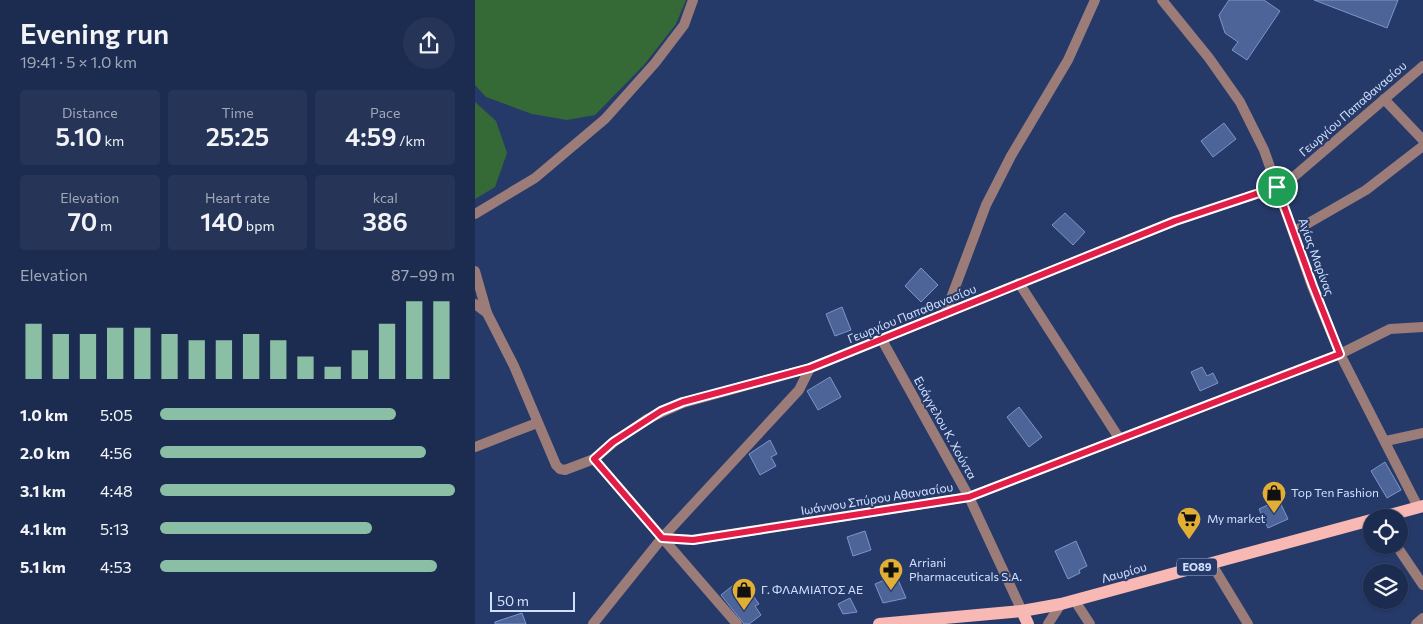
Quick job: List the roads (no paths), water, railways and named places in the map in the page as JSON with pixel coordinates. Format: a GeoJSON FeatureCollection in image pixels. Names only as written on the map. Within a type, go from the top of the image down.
{"type":"FeatureCollection","features":[{"type":"Feature","properties":{"kind":"main road"},"geometry":{"type":"LineString","coordinates":[[1408,510],[1421,506]]}},
{"type":"Feature","properties":{"kind":"main road","name":"Λαυρίου"},"geometry":{"type":"LineString","coordinates":[[879,624],[1022,611],[1061,604],[1363,522]]}},
{"type":"Feature","properties":{"kind":"main road"},"geometry":{"type":"LineString","coordinates":[[1022,611],[1028,624]]}},
{"type":"Feature","properties":{"kind":"street"},"geometry":{"type":"LineString","coordinates":[[475,214],[535,178],[605,119],[655,64],[684,26],[693,0]]}},
{"type":"Feature","properties":{"kind":"street"},"geometry":{"type":"LineString","coordinates":[[945,314],[986,205],[1011,156],[1068,60],[1095,0]]}},
{"type":"Feature","properties":{"kind":"street","name":"Αγίας Μαρίνας"},"geometry":{"type":"LineString","coordinates":[[1162,0],[1209,58],[1240,102],[1264,150],[1340,354],[1421,506]]}},
{"type":"Feature","properties":{"kind":"street","name":"Γεωργίου Παπαθανασίου"},"geometry":{"type":"LineString","coordinates":[[475,304],[487,313],[514,366],[537,423],[560,470],[594,459],[613,442],[661,411],[683,402],[810,368],[1175,221],[1277,187],[1290,180],[1423,66]]}},
{"type":"Feature","properties":{"kind":"street"},"geometry":{"type":"LineString","coordinates":[[1384,99],[1423,140]]}},
{"type":"Feature","properties":{"kind":"street"},"geometry":{"type":"LineString","coordinates":[[1293,232],[1366,190],[1423,146]]}},
{"type":"Feature","properties":{"kind":"street"},"geometry":{"type":"LineString","coordinates":[[475,271],[487,313]]}},
{"type":"Feature","properties":{"kind":"street"},"geometry":{"type":"LineString","coordinates":[[1019,283],[1119,438]]}},
{"type":"Feature","properties":{"kind":"street","name":"Ιωάννου Σπύρου Αθανασίου"},"geometry":{"type":"LineString","coordinates":[[662,538],[693,540],[969,497],[1340,354],[1390,329],[1423,326]]}},
{"type":"Feature","properties":{"kind":"street","name":"Ευάγγελου Κ. Χούντα"},"geometry":{"type":"LineString","coordinates":[[882,340],[969,497],[1022,611]]}},
{"type":"Feature","properties":{"kind":"street"},"geometry":{"type":"LineString","coordinates":[[593,624],[662,538],[799,390],[810,368]]}},
{"type":"Feature","properties":{"kind":"street"},"geometry":{"type":"LineString","coordinates":[[475,447],[537,423]]}},
{"type":"Feature","properties":{"kind":"street"},"geometry":{"type":"LineString","coordinates":[[1386,441],[1423,433]]}},
{"type":"Feature","properties":{"kind":"street"},"geometry":{"type":"LineString","coordinates":[[594,459],[737,624]]}},
{"type":"Feature","properties":{"kind":"street"},"geometry":{"type":"LineString","coordinates":[[1402,554],[1423,585]]}},
{"type":"Feature","properties":{"kind":"street"},"geometry":{"type":"LineString","coordinates":[[1211,563],[1248,624]]}},
{"type":"Feature","properties":{"kind":"street"},"geometry":{"type":"LineString","coordinates":[[1075,601],[1090,624]]}},
{"type":"Feature","properties":{"kind":"street"},"geometry":{"type":"LineString","coordinates":[[1048,624],[1061,604]]}},
{"type":"Feature","properties":{"kind":"street"},"geometry":{"type":"LineString","coordinates":[[1416,624],[1423,618]]}},
{"type":"Feature","properties":{"kind":"place","name":"Top Ten Fashion"},"geometry":{"type":"Point","coordinates":[1274,514]}},
{"type":"Feature","properties":{"kind":"place","name":"My market"},"geometry":{"type":"Point","coordinates":[1189,540]}},
{"type":"Feature","properties":{"kind":"place","name":"Arriani Pharmaceuticals S.A."},"geometry":{"type":"Point","coordinates":[891,591]}},
{"type":"Feature","properties":{"kind":"place","name":"Γ. ΦΛΑΜΙΑΤΟΣ ΑΕ"},"geometry":{"type":"Point","coordinates":[744,611]}}]}
